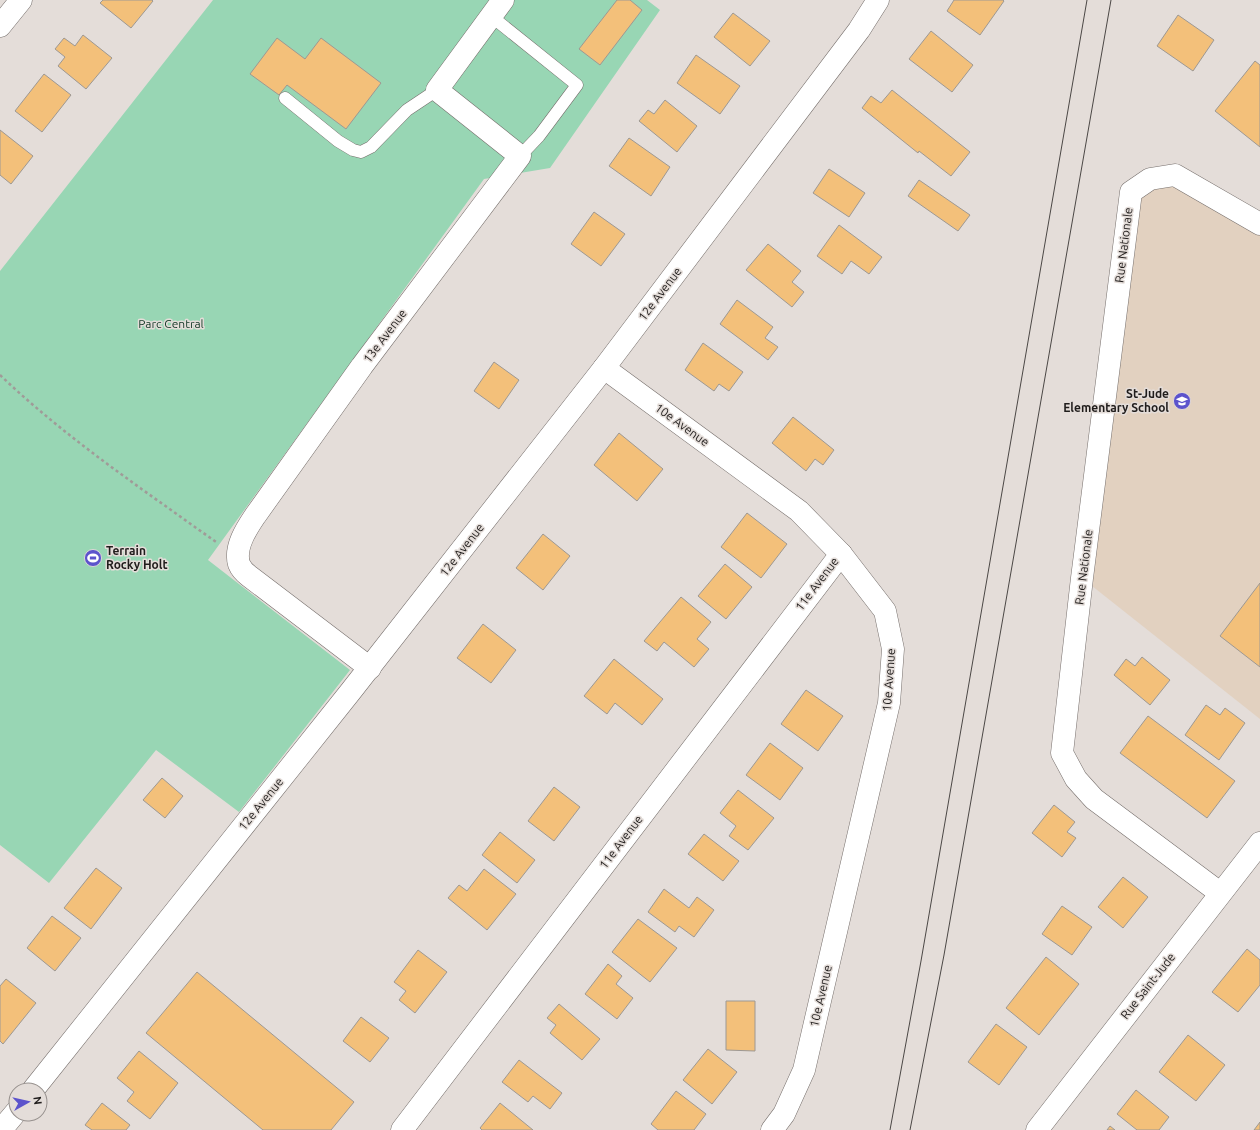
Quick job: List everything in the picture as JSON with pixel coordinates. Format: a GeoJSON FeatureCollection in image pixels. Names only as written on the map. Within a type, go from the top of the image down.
{"type":"FeatureCollection","features":[{"type":"Feature","properties":{"kind":"street"},"geometry":{"type":"LineString","coordinates":[[0,26],[21,0]]}},
{"type":"Feature","properties":{"kind":"street","name":"12e Avenue"},"geometry":{"type":"LineString","coordinates":[[39,1082],[370,668],[604,368],[859,30],[878,0]]}},
{"type":"Feature","properties":{"kind":"street"},"geometry":{"type":"LineString","coordinates":[[497,8],[437,90],[520,156]]}},
{"type":"Feature","properties":{"kind":"street","name":"13e Avenue"},"geometry":{"type":"LineString","coordinates":[[370,668],[249,576],[239,564],[238,555],[240,544],[255,516],[358,373],[520,156]]}},
{"type":"Feature","properties":{"kind":"street","name":"Rue Nationale"},"geometry":{"type":"LineString","coordinates":[[1220,893],[1094,799],[1076,779],[1062,753],[1082,578],[1131,192],[1150,179],[1175,175],[1260,224]]}},
{"type":"Feature","properties":{"kind":"street","name":"10e Avenue"},"geometry":{"type":"LineString","coordinates":[[604,368],[798,511],[841,554],[885,611],[893,649],[889,703],[804,1070],[784,1114],[772,1130]]}},
{"type":"Feature","properties":{"kind":"street","name":"11e Avenue"},"geometry":{"type":"LineString","coordinates":[[402,1130],[841,554]]}},
{"type":"Feature","properties":{"kind":"street","name":"Rue Saint-Jude"},"geometry":{"type":"LineString","coordinates":[[1037,1130],[1260,843]]}},
{"type":"Feature","properties":{"kind":"street"},"geometry":{"type":"LineString","coordinates":[[1,1130],[8,1122]]}},
{"type":"Feature","properties":{"kind":"lane"},"geometry":{"type":"LineString","coordinates":[[497,8],[577,85],[539,136],[520,156]]}},
{"type":"Feature","properties":{"kind":"lane"},"geometry":{"type":"LineString","coordinates":[[285,98],[338,141],[353,150],[361,152],[372,148],[407,110],[437,90]]}},
{"type":"Feature","properties":{"kind":"path"},"geometry":{"type":"LineString","coordinates":[[0,375],[74,439],[221,545]]}},
{"type":"Feature","properties":{"kind":"shaded area","name":"St-Jude Elementary School"},"geometry":{"type":"Polygon","coordinates":[[[1175,175],[1260,224],[1260,719],[1082,578],[1131,192],[1175,175]]]}},
{"type":"Feature","properties":{"kind":"green space","name":"Parc Central"},"geometry":{"type":"Polygon","coordinates":[[[213,0],[647,0],[660,10],[550,168],[484,179],[208,560],[350,670],[239,812],[156,750],[49,883],[0,845],[0,271],[213,0]]]}},
{"type":"Feature","properties":{"kind":"building"},"geometry":{"type":"Polygon","coordinates":[[[103,0],[153,1],[131,28],[100,3],[103,0]]]}},
{"type":"Feature","properties":{"kind":"building"},"geometry":{"type":"Polygon","coordinates":[[[617,0],[630,0],[642,10],[600,65],[579,49],[617,0]]]}},
{"type":"Feature","properties":{"kind":"building"},"geometry":{"type":"Polygon","coordinates":[[[954,0],[1004,1],[980,35],[947,11],[954,0]]]}},
{"type":"Feature","properties":{"kind":"building"},"geometry":{"type":"Polygon","coordinates":[[[733,13],[770,41],[750,66],[714,37],[733,13]]]}},
{"type":"Feature","properties":{"kind":"building"},"geometry":{"type":"Polygon","coordinates":[[[1178,15],[1214,40],[1193,71],[1157,46],[1178,15]]]}},
{"type":"Feature","properties":{"kind":"building"},"geometry":{"type":"Polygon","coordinates":[[[931,31],[973,65],[952,92],[909,59],[931,31]]]}},
{"type":"Feature","properties":{"kind":"building"},"geometry":{"type":"Polygon","coordinates":[[[83,35],[112,58],[86,89],[58,66],[65,57],[55,49],[64,38],[75,46],[83,35]]]}},
{"type":"Feature","properties":{"kind":"building"},"geometry":{"type":"Polygon","coordinates":[[[277,38],[305,59],[321,38],[381,83],[346,129],[287,85],[279,95],[250,74],[277,38]]]}},
{"type":"Feature","properties":{"kind":"building"},"geometry":{"type":"Polygon","coordinates":[[[696,55],[740,86],[720,114],[677,83],[696,55]]]}},
{"type":"Feature","properties":{"kind":"building"},"geometry":{"type":"Polygon","coordinates":[[[1255,61],[1260,65],[1260,147],[1215,111],[1255,61]]]}},
{"type":"Feature","properties":{"kind":"building"},"geometry":{"type":"Polygon","coordinates":[[[44,74],[71,95],[42,132],[15,111],[44,74]]]}},
{"type":"Feature","properties":{"kind":"building"},"geometry":{"type":"Polygon","coordinates":[[[892,90],[970,152],[951,176],[919,151],[918,153],[862,108],[871,96],[881,103],[892,90]]]}},
{"type":"Feature","properties":{"kind":"building"},"geometry":{"type":"Polygon","coordinates":[[[665,100],[697,126],[677,152],[639,121],[648,110],[654,114],[665,100]]]}},
{"type":"Feature","properties":{"kind":"building"},"geometry":{"type":"Polygon","coordinates":[[[0,130],[33,156],[11,184],[0,175],[0,130]]]}},
{"type":"Feature","properties":{"kind":"building"},"geometry":{"type":"Polygon","coordinates":[[[629,138],[670,167],[651,196],[609,166],[629,138]]]}},
{"type":"Feature","properties":{"kind":"building"},"geometry":{"type":"Polygon","coordinates":[[[829,169],[865,193],[849,217],[813,193],[829,169]]]}},
{"type":"Feature","properties":{"kind":"building"},"geometry":{"type":"Polygon","coordinates":[[[919,180],[970,215],[958,231],[908,196],[919,180]]]}},
{"type":"Feature","properties":{"kind":"building"},"geometry":{"type":"Polygon","coordinates":[[[594,212],[625,234],[601,266],[571,244],[594,212]]]}},
{"type":"Feature","properties":{"kind":"building"},"geometry":{"type":"Polygon","coordinates":[[[839,225],[882,257],[869,274],[851,261],[842,274],[817,256],[839,225]]]}},
{"type":"Feature","properties":{"kind":"building"},"geometry":{"type":"Polygon","coordinates":[[[768,244],[801,271],[792,282],[804,292],[792,307],[746,270],[768,244]]]}},
{"type":"Feature","properties":{"kind":"building"},"geometry":{"type":"Polygon","coordinates":[[[737,300],[773,327],[765,338],[778,347],[768,360],[720,324],[737,300]]]}},
{"type":"Feature","properties":{"kind":"building"},"geometry":{"type":"Polygon","coordinates":[[[703,343],[743,372],[729,391],[719,384],[714,391],[685,370],[703,343]]]}},
{"type":"Feature","properties":{"kind":"building"},"geometry":{"type":"Polygon","coordinates":[[[494,362],[519,380],[499,409],[474,391],[494,362]]]}},
{"type":"Feature","properties":{"kind":"building"},"geometry":{"type":"Polygon","coordinates":[[[793,417],[834,450],[823,465],[815,459],[806,471],[772,443],[793,417]]]}},
{"type":"Feature","properties":{"kind":"building"},"geometry":{"type":"Polygon","coordinates":[[[619,433],[663,469],[637,501],[594,465],[619,433]]]}},
{"type":"Feature","properties":{"kind":"building"},"geometry":{"type":"Polygon","coordinates":[[[747,513],[787,544],[761,578],[721,547],[747,513]]]}},
{"type":"Feature","properties":{"kind":"building"},"geometry":{"type":"Polygon","coordinates":[[[543,534],[570,556],[543,590],[516,568],[543,534]]]}},
{"type":"Feature","properties":{"kind":"building"},"geometry":{"type":"Polygon","coordinates":[[[725,564],[752,587],[726,619],[698,596],[725,564]]]}},
{"type":"Feature","properties":{"kind":"building"},"geometry":{"type":"Polygon","coordinates":[[[1260,583],[1260,667],[1220,636],[1260,583]]]}},
{"type":"Feature","properties":{"kind":"building"},"geometry":{"type":"Polygon","coordinates":[[[681,597],[711,622],[697,639],[709,649],[694,667],[664,642],[657,651],[644,641],[681,597]]]}},
{"type":"Feature","properties":{"kind":"building"},"geometry":{"type":"Polygon","coordinates":[[[483,624],[516,650],[491,683],[457,658],[483,624]]]}},
{"type":"Feature","properties":{"kind":"building"},"geometry":{"type":"Polygon","coordinates":[[[1142,657],[1170,680],[1150,705],[1114,675],[1126,659],[1135,666],[1142,657]]]}},
{"type":"Feature","properties":{"kind":"building"},"geometry":{"type":"Polygon","coordinates":[[[614,659],[663,699],[642,725],[615,703],[607,714],[584,696],[614,659]]]}},
{"type":"Feature","properties":{"kind":"building"},"geometry":{"type":"Polygon","coordinates":[[[806,690],[843,716],[818,751],[781,724],[806,690]]]}},
{"type":"Feature","properties":{"kind":"building"},"geometry":{"type":"Polygon","coordinates":[[[1206,705],[1220,715],[1225,708],[1245,723],[1219,760],[1185,735],[1206,705]]]}},
{"type":"Feature","properties":{"kind":"building"},"geometry":{"type":"Polygon","coordinates":[[[1148,716],[1235,781],[1207,818],[1120,753],[1148,716]]]}},
{"type":"Feature","properties":{"kind":"building"},"geometry":{"type":"Polygon","coordinates":[[[770,743],[803,768],[780,800],[746,775],[770,743]]]}},
{"type":"Feature","properties":{"kind":"building"},"geometry":{"type":"Polygon","coordinates":[[[162,778],[183,796],[165,818],[143,800],[162,778]]]}},
{"type":"Feature","properties":{"kind":"building"},"geometry":{"type":"Polygon","coordinates":[[[554,787],[580,807],[554,841],[528,821],[554,787]]]}},
{"type":"Feature","properties":{"kind":"building"},"geometry":{"type":"Polygon","coordinates":[[[738,790],[774,818],[748,850],[729,836],[736,826],[720,813],[738,790]]]}},
{"type":"Feature","properties":{"kind":"building"},"geometry":{"type":"Polygon","coordinates":[[[1054,805],[1075,822],[1067,832],[1076,838],[1062,857],[1032,833],[1054,805]]]}},
{"type":"Feature","properties":{"kind":"building"},"geometry":{"type":"Polygon","coordinates":[[[500,832],[535,860],[517,883],[482,855],[500,832]]]}},
{"type":"Feature","properties":{"kind":"building"},"geometry":{"type":"Polygon","coordinates":[[[704,834],[739,861],[723,881],[688,854],[704,834]]]}},
{"type":"Feature","properties":{"kind":"building"},"geometry":{"type":"Polygon","coordinates":[[[96,868],[122,888],[91,929],[64,908],[96,868]]]}},
{"type":"Feature","properties":{"kind":"building"},"geometry":{"type":"Polygon","coordinates":[[[484,869],[516,894],[487,930],[448,898],[459,885],[467,891],[484,869]]]}},
{"type":"Feature","properties":{"kind":"building"},"geometry":{"type":"Polygon","coordinates":[[[1123,877],[1148,897],[1123,928],[1098,907],[1123,877]]]}},
{"type":"Feature","properties":{"kind":"building"},"geometry":{"type":"Polygon","coordinates":[[[664,889],[689,908],[697,897],[714,910],[694,937],[679,926],[675,932],[648,912],[664,889]]]}},
{"type":"Feature","properties":{"kind":"building"},"geometry":{"type":"Polygon","coordinates":[[[1062,906],[1092,927],[1072,955],[1042,934],[1062,906]]]}},
{"type":"Feature","properties":{"kind":"building"},"geometry":{"type":"Polygon","coordinates":[[[52,916],[81,938],[55,971],[27,948],[52,916]]]}},
{"type":"Feature","properties":{"kind":"building"},"geometry":{"type":"Polygon","coordinates":[[[638,919],[677,948],[650,982],[612,952],[638,919]]]}},
{"type":"Feature","properties":{"kind":"building"},"geometry":{"type":"Polygon","coordinates":[[[1247,949],[1260,960],[1260,985],[1238,1012],[1212,992],[1247,949]]]}},
{"type":"Feature","properties":{"kind":"building"},"geometry":{"type":"Polygon","coordinates":[[[418,950],[447,972],[415,1013],[399,1000],[406,991],[394,982],[418,950]]]}},
{"type":"Feature","properties":{"kind":"building"},"geometry":{"type":"Polygon","coordinates":[[[1046,957],[1079,984],[1039,1035],[1006,1008],[1046,957]]]}},
{"type":"Feature","properties":{"kind":"building"},"geometry":{"type":"Polygon","coordinates":[[[608,964],[622,976],[616,984],[633,998],[617,1019],[585,994],[608,964]]]}},
{"type":"Feature","properties":{"kind":"building"},"geometry":{"type":"Polygon","coordinates":[[[197,972],[354,1102],[331,1130],[263,1130],[146,1033],[197,972]]]}},
{"type":"Feature","properties":{"kind":"building"},"geometry":{"type":"Polygon","coordinates":[[[6,979],[36,1003],[3,1044],[0,1041],[0,986],[6,979]]]}},
{"type":"Feature","properties":{"kind":"building"},"geometry":{"type":"Polygon","coordinates":[[[726,1001],[755,1001],[755,1051],[726,1050],[726,1001]]]}},
{"type":"Feature","properties":{"kind":"building"},"geometry":{"type":"Polygon","coordinates":[[[559,1004],[600,1039],[582,1060],[550,1033],[556,1025],[547,1018],[559,1004]]]}},
{"type":"Feature","properties":{"kind":"building"},"geometry":{"type":"Polygon","coordinates":[[[361,1017],[389,1038],[370,1062],[343,1041],[361,1017]]]}},
{"type":"Feature","properties":{"kind":"building"},"geometry":{"type":"Polygon","coordinates":[[[996,1024],[1027,1047],[999,1085],[968,1062],[996,1024]]]}},
{"type":"Feature","properties":{"kind":"building"},"geometry":{"type":"Polygon","coordinates":[[[1188,1035],[1225,1065],[1196,1101],[1159,1072],[1188,1035]]]}},
{"type":"Feature","properties":{"kind":"building"},"geometry":{"type":"Polygon","coordinates":[[[708,1049],[737,1072],[712,1104],[683,1080],[708,1049]]]}},
{"type":"Feature","properties":{"kind":"building"},"geometry":{"type":"Polygon","coordinates":[[[139,1051],[178,1083],[150,1119],[127,1101],[134,1092],[117,1078],[139,1051]]]}},
{"type":"Feature","properties":{"kind":"building"},"geometry":{"type":"Polygon","coordinates":[[[519,1060],[562,1093],[550,1109],[533,1096],[528,1102],[502,1082],[519,1060]]]}},
{"type":"Feature","properties":{"kind":"building"},"geometry":{"type":"Polygon","coordinates":[[[1136,1090],[1169,1117],[1159,1130],[1137,1130],[1117,1114],[1136,1090]]]}},
{"type":"Feature","properties":{"kind":"building"},"geometry":{"type":"Polygon","coordinates":[[[676,1091],[706,1114],[694,1130],[658,1130],[651,1124],[676,1091]]]}},
{"type":"Feature","properties":{"kind":"building"},"geometry":{"type":"Polygon","coordinates":[[[102,1103],[130,1125],[126,1130],[92,1130],[85,1125],[102,1103]]]}},
{"type":"Feature","properties":{"kind":"building"},"geometry":{"type":"Polygon","coordinates":[[[500,1103],[533,1130],[482,1130],[480,1128],[500,1103]]]}},
{"type":"Feature","properties":{"kind":"building"},"geometry":{"type":"Polygon","coordinates":[[[1260,1122],[1260,1130],[1254,1130],[1260,1122]]]}},
{"type":"Feature","properties":{"kind":"building"},"geometry":{"type":"Polygon","coordinates":[[[1110,1126],[1115,1130],[1107,1130],[1110,1126]]]}},
{"type":"Feature","properties":{"kind":"tram line"},"geometry":{"type":"LineString","coordinates":[[890,1130],[921,961],[1087,0]]}},
{"type":"Feature","properties":{"kind":"tram line"},"geometry":{"type":"LineString","coordinates":[[910,1130],[944,955],[1111,0]]}},
{"type":"Feature","properties":{"kind":"place","name":"St-Jude Elementary School"},"geometry":{"type":"Point","coordinates":[1182,401]}},
{"type":"Feature","properties":{"kind":"place","name":"Terrain Rocky Holt"},"geometry":{"type":"Point","coordinates":[93,558]}}]}
